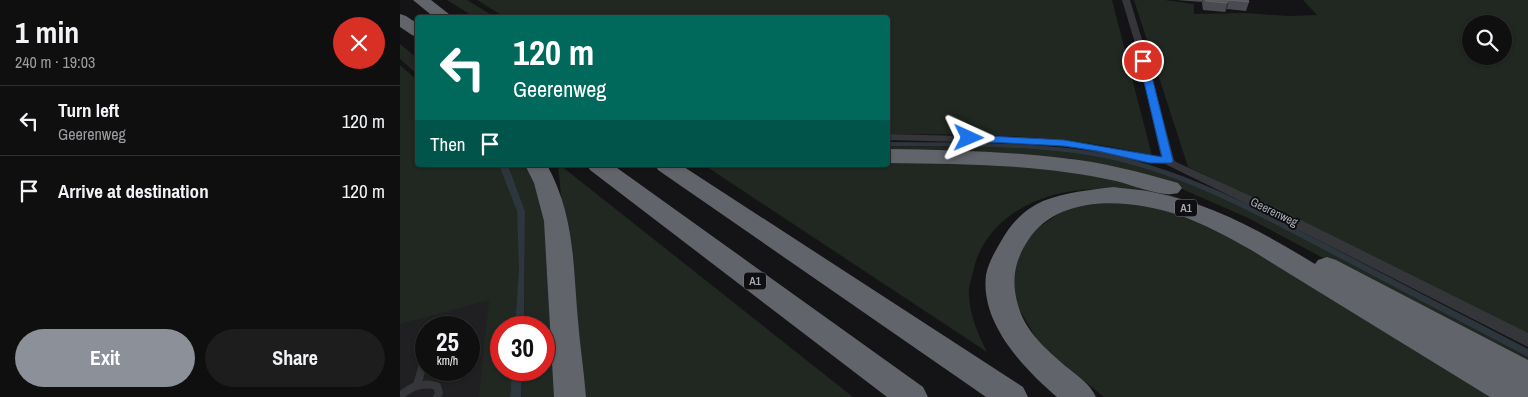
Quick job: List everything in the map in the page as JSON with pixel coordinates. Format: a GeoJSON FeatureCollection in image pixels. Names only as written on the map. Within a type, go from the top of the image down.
{"type":"FeatureCollection","features":[{"type":"Feature","properties":{"kind":"highway"},"geometry":{"type":"LineString","coordinates":[[420,0],[442,15]]}},
{"type":"Feature","properties":{"kind":"highway"},"geometry":{"type":"LineString","coordinates":[[400,19],[415,30]]}},
{"type":"Feature","properties":{"kind":"highway","name":"A1"},"geometry":{"type":"LineString","coordinates":[[890,156],[992,158],[1064,163],[1127,175],[1175,190],[1249,225],[1528,376]]}},
{"type":"Feature","properties":{"kind":"highway"},"geometry":{"type":"LineString","coordinates":[[537,167],[547,189],[555,214],[560,245],[563,322],[570,397]]}},
{"type":"Feature","properties":{"kind":"highway","name":"A1"},"geometry":{"type":"LineString","coordinates":[[601,167],[912,397]]}},
{"type":"Feature","properties":{"kind":"highway"},"geometry":{"type":"LineString","coordinates":[[669,167],[1012,397]]}},
{"type":"Feature","properties":{"kind":"highway","name":"A1"},"geometry":{"type":"LineString","coordinates":[[1080,397],[1039,362],[1018,339],[1006,316],[1001,291],[1000,272],[1010,244],[1020,230],[1034,218],[1051,207],[1071,200],[1111,193],[1162,200],[1201,214],[1254,241],[1518,397]]}},
{"type":"Feature","properties":{"kind":"street"},"geometry":{"type":"LineString","coordinates":[[890,137],[1034,140],[1098,148],[1150,160],[1168,161],[1139,43],[1126,0]]}},
{"type":"Feature","properties":{"kind":"street","name":"Geerenweg"},"geometry":{"type":"LineString","coordinates":[[1168,161],[1178,168],[1264,207],[1528,340]]}},
{"type":"Feature","properties":{"kind":"lane"},"geometry":{"type":"LineString","coordinates":[[416,385],[417,381]]}},
{"type":"Feature","properties":{"kind":"lane"},"geometry":{"type":"LineString","coordinates":[[400,396],[416,385],[429,383],[437,386],[439,393],[437,397]]}},
{"type":"Feature","properties":{"kind":"shaded area"},"geometry":{"type":"Polygon","coordinates":[[[447,0],[467,0],[492,15],[471,15],[447,0]]]}},
{"type":"Feature","properties":{"kind":"shaded area"},"geometry":{"type":"Polygon","coordinates":[[[477,0],[1112,0],[1152,156],[1120,148],[1054,139],[987,135],[890,134],[890,15],[501,15],[477,0]]]}},
{"type":"Feature","properties":{"kind":"shaded area"},"geometry":{"type":"Polygon","coordinates":[[[1134,0],[1165,0],[1194,4],[1194,14],[1244,13],[1288,16],[1317,15],[1303,0],[1528,0],[1528,337],[1295,218],[1188,167],[1134,0]]]}},
{"type":"Feature","properties":{"kind":"shaded area"},"geometry":{"type":"Polygon","coordinates":[[[400,44],[415,56],[415,72],[400,59],[400,44]]]}},
{"type":"Feature","properties":{"kind":"shaded area"},"geometry":{"type":"Polygon","coordinates":[[[400,65],[415,78],[415,167],[500,167],[515,200],[519,255],[516,316],[490,316],[490,381],[511,381],[510,397],[479,397],[489,300],[430,316],[415,316],[415,320],[400,324],[400,65]]]}},
{"type":"Feature","properties":{"kind":"shaded area"},"geometry":{"type":"Polygon","coordinates":[[[890,142],[1009,144],[1069,148],[1129,159],[1178,174],[1225,194],[1293,227],[1528,349],[1528,357],[1302,238],[1199,188],[1117,161],[1032,149],[890,146],[890,142]]]}},
{"type":"Feature","properties":{"kind":"shaded area"},"geometry":{"type":"Polygon","coordinates":[[[890,146],[1032,149],[1060,152],[1117,161],[1172,178],[1251,212],[1528,357],[1528,367],[1248,218],[1173,185],[1120,168],[1069,158],[890,151],[890,146]]]}},
{"type":"Feature","properties":{"kind":"shaded area"},"geometry":{"type":"Polygon","coordinates":[[[890,159],[1036,163],[1151,187],[1212,211],[1237,228],[1106,190],[1063,193],[1023,207],[1006,219],[991,234],[980,251],[969,287],[973,318],[987,352],[707,167],[890,167],[890,159]]]}},
{"type":"Feature","properties":{"kind":"shaded area"},"geometry":{"type":"Polygon","coordinates":[[[500,167],[509,167],[525,211],[524,316],[516,316],[519,268],[517,211],[500,167]]]}},
{"type":"Feature","properties":{"kind":"shaded area"},"geometry":{"type":"Polygon","coordinates":[[[509,167],[526,167],[537,188],[546,223],[551,316],[524,316],[525,211],[509,167]]]}},
{"type":"Feature","properties":{"kind":"shaded area"},"geometry":{"type":"Polygon","coordinates":[[[558,167],[563,167],[853,397],[579,397],[574,325],[558,167]]]}},
{"type":"Feature","properties":{"kind":"shaded area"},"geometry":{"type":"Polygon","coordinates":[[[1108,202],[1154,205],[1206,224],[1501,397],[1104,397],[1040,345],[1014,300],[1013,283],[1015,263],[1023,244],[1035,230],[1064,210],[1086,204],[1108,202]]]}},
{"type":"Feature","properties":{"kind":"shaded area"},"geometry":{"type":"Polygon","coordinates":[[[505,277],[502,316],[490,316],[490,381],[501,381],[501,397],[400,397],[400,305],[505,277]]]}},
{"type":"Feature","properties":{"kind":"shaded area"},"geometry":{"type":"Polygon","coordinates":[[[511,381],[522,381],[521,397],[510,397],[511,381]]]}},
{"type":"Feature","properties":{"kind":"shaded area"},"geometry":{"type":"Polygon","coordinates":[[[522,381],[554,381],[555,397],[521,397],[522,381]]]}},
{"type":"Feature","properties":{"kind":"building"},"geometry":{"type":"Polygon","coordinates":[[[1205,0],[1229,0],[1227,3],[1205,0]]]}},
{"type":"Feature","properties":{"kind":"building"},"geometry":{"type":"Polygon","coordinates":[[[1229,0],[1248,0],[1249,2],[1229,0]]]}},
{"type":"Feature","properties":{"kind":"route"},"geometry":{"type":"LineString","coordinates":[[969,138],[1064,143],[1098,148],[1150,160],[1168,161],[1143,61]]}}]}
